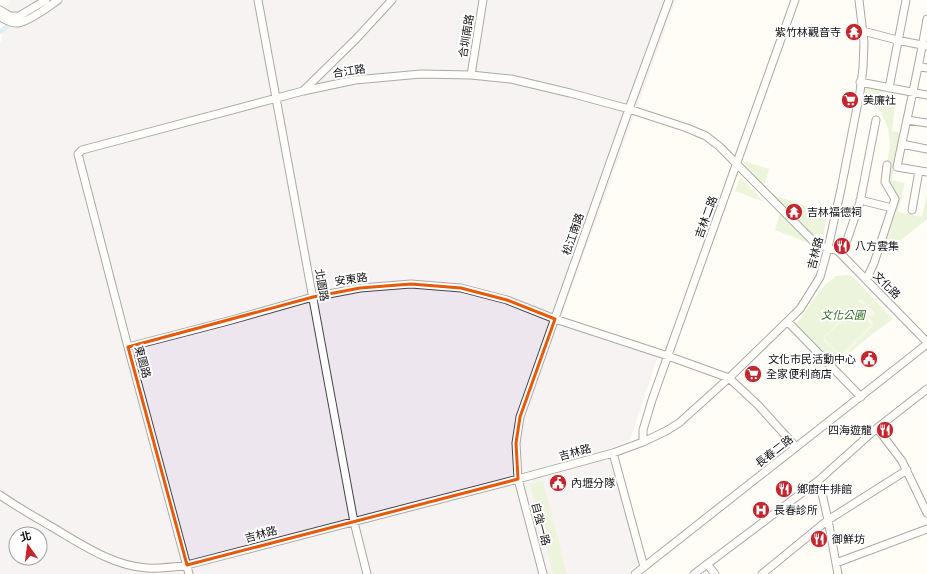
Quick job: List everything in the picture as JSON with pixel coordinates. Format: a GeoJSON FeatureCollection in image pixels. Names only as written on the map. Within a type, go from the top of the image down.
{"type":"FeatureCollection","features":[{"type":"Feature","properties":{"kind":"street"},"geometry":{"type":"LineString","coordinates":[[0,10],[10,16],[19,16],[46,0]]}},
{"type":"Feature","properties":{"kind":"street"},"geometry":{"type":"LineString","coordinates":[[0,17],[18,23],[26,20],[58,0]]}},
{"type":"Feature","properties":{"kind":"street","name":"北園路"},"geometry":{"type":"LineString","coordinates":[[258,0],[354,522],[367,574]]}},
{"type":"Feature","properties":{"kind":"street"},"geometry":{"type":"LineString","coordinates":[[303,91],[356,39],[392,0]]}},
{"type":"Feature","properties":{"kind":"street","name":"合圳南路"},"geometry":{"type":"LineString","coordinates":[[471,75],[483,0]]}},
{"type":"Feature","properties":{"kind":"street","name":"松江南路"},"geometry":{"type":"LineString","coordinates":[[518,479],[516,443],[520,417],[669,0]]}},
{"type":"Feature","properties":{"kind":"street","name":"吉林二路"},"geometry":{"type":"LineString","coordinates":[[643,442],[643,430],[668,356],[795,0]]}},
{"type":"Feature","properties":{"kind":"street","name":"吉林路"},"geometry":{"type":"LineString","coordinates":[[0,495],[72,539],[110,559],[146,568],[166,568],[187,565],[613,453],[643,442],[666,431],[679,422],[729,378],[800,310],[820,276],[828,248],[841,189],[863,68],[864,42],[858,0]]}},
{"type":"Feature","properties":{"kind":"street"},"geometry":{"type":"LineString","coordinates":[[889,88],[897,40],[906,0]]}},
{"type":"Feature","properties":{"kind":"street"},"geometry":{"type":"LineString","coordinates":[[927,20],[925,46],[918,66],[897,166],[927,172]]}},
{"type":"Feature","properties":{"kind":"street"},"geometry":{"type":"LineString","coordinates":[[863,31],[925,46]]}},
{"type":"Feature","properties":{"kind":"street"},"geometry":{"type":"LineString","coordinates":[[918,66],[927,68]]}},
{"type":"Feature","properties":{"kind":"street","name":"合江路"},"geometry":{"type":"LineString","coordinates":[[78,154],[82,150],[303,91],[345,82],[421,74],[471,75],[511,79],[629,109],[701,134],[720,147],[737,164]]}},
{"type":"Feature","properties":{"kind":"street"},"geometry":{"type":"LineString","coordinates":[[860,82],[927,95]]}},
{"type":"Feature","properties":{"kind":"street"},"geometry":{"type":"LineString","coordinates":[[842,255],[860,200],[876,120]]}},
{"type":"Feature","properties":{"kind":"street"},"geometry":{"type":"LineString","coordinates":[[907,120],[927,123]]}},
{"type":"Feature","properties":{"kind":"street"},"geometry":{"type":"LineString","coordinates":[[902,144],[927,149]]}},
{"type":"Feature","properties":{"kind":"street","name":"東園路"},"geometry":{"type":"LineString","coordinates":[[78,154],[189,574]]}},
{"type":"Feature","properties":{"kind":"street","name":"文化路"},"geometry":{"type":"LineString","coordinates":[[737,164],[812,241],[817,245],[838,251],[927,343]]}},
{"type":"Feature","properties":{"kind":"street"},"geometry":{"type":"LineString","coordinates":[[866,280],[874,263],[895,199],[885,182],[887,165]]}},
{"type":"Feature","properties":{"kind":"street"},"geometry":{"type":"LineString","coordinates":[[912,210],[919,171]]}},
{"type":"Feature","properties":{"kind":"street"},"geometry":{"type":"LineString","coordinates":[[860,200],[892,208]]}},
{"type":"Feature","properties":{"kind":"street","name":"安東路"},"geometry":{"type":"LineString","coordinates":[[128,346],[228,321],[313,297],[360,288],[411,284],[455,287],[507,300],[555,319],[668,356],[729,378]]}},
{"type":"Feature","properties":{"kind":"street"},"geometry":{"type":"LineString","coordinates":[[788,322],[860,397]]}},
{"type":"Feature","properties":{"kind":"street","name":"長春二路"},"geometry":{"type":"LineString","coordinates":[[635,574],[927,343]]}},
{"type":"Feature","properties":{"kind":"street"},"geometry":{"type":"LineString","coordinates":[[729,378],[758,405],[796,448]]}},
{"type":"Feature","properties":{"kind":"street"},"geometry":{"type":"LineString","coordinates":[[694,574],[819,480],[877,428],[927,390]]}},
{"type":"Feature","properties":{"kind":"street"},"geometry":{"type":"LineString","coordinates":[[877,428],[902,461],[927,513]]}},
{"type":"Feature","properties":{"kind":"street"},"geometry":{"type":"LineString","coordinates":[[613,453],[644,567]]}},
{"type":"Feature","properties":{"kind":"street"},"geometry":{"type":"LineString","coordinates":[[762,574],[828,520],[907,470]]}},
{"type":"Feature","properties":{"kind":"street","name":"自強一路"},"geometry":{"type":"LineString","coordinates":[[518,479],[543,574]]}},
{"type":"Feature","properties":{"kind":"street"},"geometry":{"type":"LineString","coordinates":[[819,480],[838,574]]}},
{"type":"Feature","properties":{"kind":"street","name":"吉林路"},"geometry":{"type":"LineString","coordinates":[[0,498],[11,503]]}},
{"type":"Feature","properties":{"kind":"street"},"geometry":{"type":"LineString","coordinates":[[836,563],[927,529]]}},
{"type":"Feature","properties":{"kind":"street"},"geometry":{"type":"LineString","coordinates":[[707,564],[715,574]]}},
{"type":"Feature","properties":{"kind":"highlighted area"},"geometry":{"type":"Polygon","coordinates":[[[411,284],[461,288],[507,300],[555,319],[520,417],[516,443],[518,479],[187,565],[128,347],[313,297],[360,288],[411,284]]]}},
{"type":"Feature","properties":{"kind":"shaded area"},"geometry":{"type":"Polygon","coordinates":[[[9,0],[676,0],[561,317],[659,353],[630,440],[612,448],[641,560],[629,574],[0,574],[0,43],[9,0]]]}},
{"type":"Feature","properties":{"kind":"shaded area"},"geometry":{"type":"Polygon","coordinates":[[[861,299],[876,314],[870,317],[863,311],[865,305],[858,301],[861,299]]]}},
{"type":"Feature","properties":{"kind":"green space"},"geometry":{"type":"Polygon","coordinates":[[[866,87],[883,90],[883,100],[895,105],[892,131],[900,133],[892,180],[905,183],[898,212],[922,217],[927,192],[927,219],[883,255],[890,213],[895,197],[885,181],[890,144],[888,128],[881,112],[877,110],[879,104],[876,97],[864,94],[866,87]]]}},
{"type":"Feature","properties":{"kind":"green space"},"geometry":{"type":"Polygon","coordinates":[[[741,160],[769,169],[764,186],[741,160]]]}},
{"type":"Feature","properties":{"kind":"green space"},"geometry":{"type":"Polygon","coordinates":[[[740,177],[764,202],[735,191],[740,177]]]}},
{"type":"Feature","properties":{"kind":"green space"},"geometry":{"type":"Polygon","coordinates":[[[770,194],[827,213],[824,234],[812,234],[770,194]]]}},
{"type":"Feature","properties":{"kind":"green space"},"geometry":{"type":"Polygon","coordinates":[[[780,213],[808,243],[775,230],[780,213]]]}},
{"type":"Feature","properties":{"kind":"green space","name":"文化公園"},"geometry":{"type":"Polygon","coordinates":[[[851,275],[893,319],[834,366],[795,326],[821,289],[836,276],[851,275]]]}},
{"type":"Feature","properties":{"kind":"green space"},"geometry":{"type":"Polygon","coordinates":[[[857,306],[873,322],[873,325],[844,356],[840,357],[824,341],[823,337],[853,308],[857,306]],[[856,309],[825,337],[825,339],[840,354],[871,325],[856,309]]]}},
{"type":"Feature","properties":{"kind":"green space"},"geometry":{"type":"Polygon","coordinates":[[[543,481],[567,574],[553,574],[530,484],[543,481]]]}},
{"type":"Feature","properties":{"kind":"waterway"},"geometry":{"type":"LineString","coordinates":[[1,31],[8,26]]}},
{"type":"Feature","properties":{"kind":"place","name":"紫竹林觀音寺"},"geometry":{"type":"Point","coordinates":[854,32]}},
{"type":"Feature","properties":{"kind":"place","name":"美廉社"},"geometry":{"type":"Point","coordinates":[850,100]}},
{"type":"Feature","properties":{"kind":"place","name":"吉林福德祠"},"geometry":{"type":"Point","coordinates":[794,212]}},
{"type":"Feature","properties":{"kind":"place","name":"八方雲集"},"geometry":{"type":"Point","coordinates":[842,246]}},
{"type":"Feature","properties":{"kind":"place","name":"文化市民活動中心"},"geometry":{"type":"Point","coordinates":[869,359]}},
{"type":"Feature","properties":{"kind":"place","name":"全家便利商店"},"geometry":{"type":"Point","coordinates":[753,374]}},
{"type":"Feature","properties":{"kind":"place","name":"四海遊龍"},"geometry":{"type":"Point","coordinates":[885,430]}},
{"type":"Feature","properties":{"kind":"place","name":"內壢分隊"},"geometry":{"type":"Point","coordinates":[558,483]}},
{"type":"Feature","properties":{"kind":"place","name":"鄉廚牛排館"},"geometry":{"type":"Point","coordinates":[784,489]}},
{"type":"Feature","properties":{"kind":"place","name":"長春診所"},"geometry":{"type":"Point","coordinates":[761,510]}},
{"type":"Feature","properties":{"kind":"place","name":"御鮮坊"},"geometry":{"type":"Point","coordinates":[819,539]}}]}
